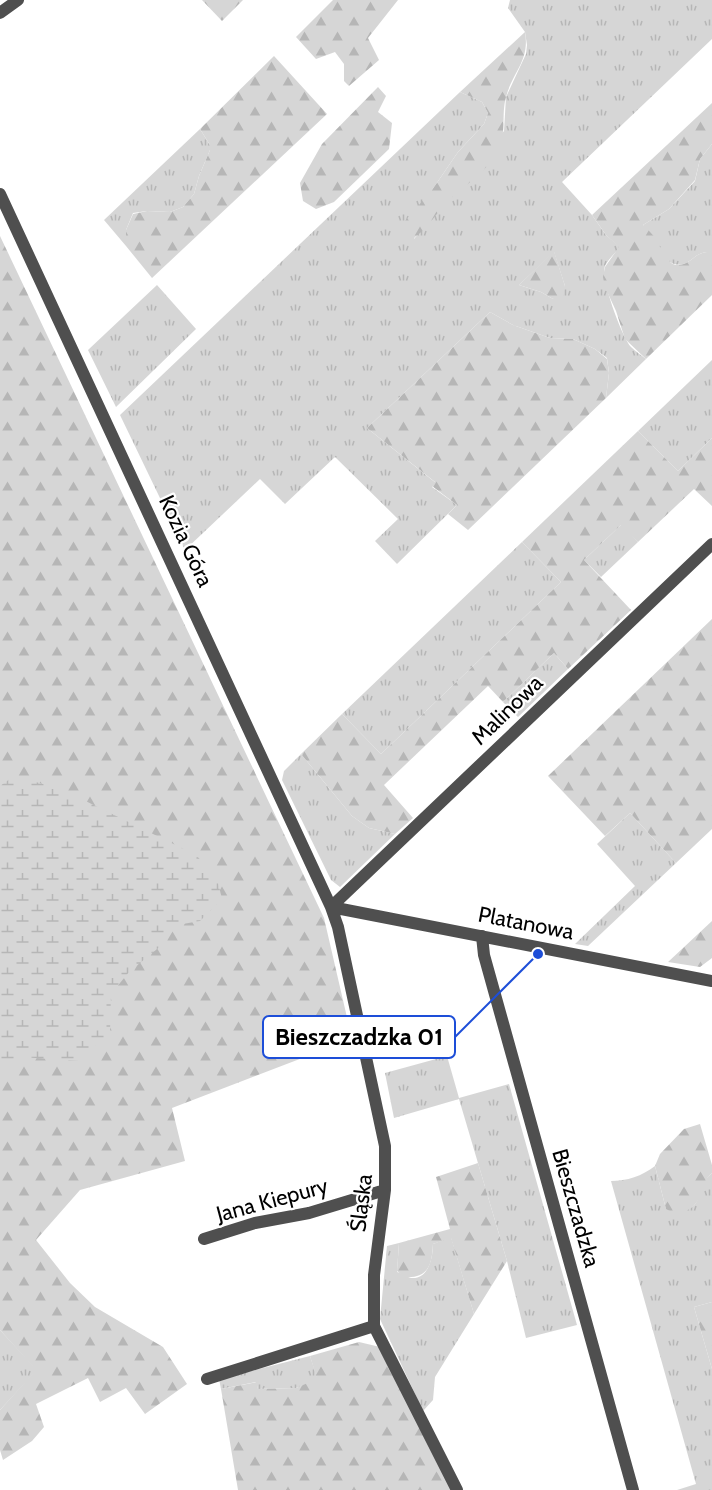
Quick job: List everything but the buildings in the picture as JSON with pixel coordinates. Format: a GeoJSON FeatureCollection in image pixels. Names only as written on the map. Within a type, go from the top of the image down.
{"type":"FeatureCollection","features":[{"type":"Feature","properties":{"kind":"street"},"geometry":{"type":"LineString","coordinates":[[0,13],[18,0]]}},
{"type":"Feature","properties":{"kind":"street","name":"Kozia Góra"},"geometry":{"type":"LineString","coordinates":[[0,194],[332,907]]}},
{"type":"Feature","properties":{"kind":"street","name":"Malinowa"},"geometry":{"type":"LineString","coordinates":[[332,907],[712,544]]}},
{"type":"Feature","properties":{"kind":"street","name":"Platanowa"},"geometry":{"type":"LineString","coordinates":[[332,907],[712,981]]}},
{"type":"Feature","properties":{"kind":"street","name":"Śląska"},"geometry":{"type":"LineString","coordinates":[[332,907],[383,1136],[386,1167],[385,1190],[375,1264],[374,1326],[457,1490]]}},
{"type":"Feature","properties":{"kind":"street","name":"Bieszczadzka"},"geometry":{"type":"LineString","coordinates":[[482,936],[484,955],[633,1490]]}},
{"type":"Feature","properties":{"kind":"street","name":"Jana Kiepury"},"geometry":{"type":"LineString","coordinates":[[204,1239],[255,1223],[309,1213],[385,1190]]}},
{"type":"Feature","properties":{"kind":"street"},"geometry":{"type":"LineString","coordinates":[[207,1378],[374,1326]]}},
{"type":"Feature","properties":{"kind":"green space"},"geometry":{"type":"Polygon","coordinates":[[[202,0],[243,0],[222,21],[202,0]]]}},
{"type":"Feature","properties":{"kind":"green space"},"geometry":{"type":"Polygon","coordinates":[[[333,0],[398,0],[368,38],[379,60],[349,86],[344,81],[344,64],[335,52],[316,59],[296,37],[333,0]]]}},
{"type":"Feature","properties":{"kind":"green space"},"geometry":{"type":"Polygon","coordinates":[[[510,0],[712,0],[712,39],[562,182],[592,215],[606,235],[620,247],[605,266],[606,282],[622,332],[633,348],[646,359],[606,398],[609,373],[607,358],[595,349],[573,339],[550,338],[513,325],[490,312],[367,428],[436,483],[432,487],[457,505],[397,564],[375,541],[398,519],[335,457],[285,504],[260,479],[185,550],[120,415],[460,92],[482,102],[488,113],[484,124],[458,152],[432,190],[414,239],[504,131],[506,97],[526,54],[527,45],[525,32],[508,8],[510,0]],[[554,252],[519,285],[541,292],[553,299],[565,286],[554,252]]]}},
{"type":"Feature","properties":{"kind":"green space"},"geometry":{"type":"Polygon","coordinates":[[[525,32],[525,51],[506,97],[502,138],[498,151],[488,165],[446,203],[418,235],[407,241],[400,235],[399,228],[432,190],[458,152],[484,124],[488,113],[482,102],[460,92],[525,32]]]}},
{"type":"Feature","properties":{"kind":"green space"},"geometry":{"type":"Polygon","coordinates":[[[274,56],[327,114],[152,278],[126,246],[126,230],[133,214],[147,211],[170,212],[183,207],[194,194],[210,150],[210,145],[200,129],[274,56]]]}},
{"type":"Feature","properties":{"kind":"green space"},"geometry":{"type":"Polygon","coordinates":[[[378,87],[386,96],[378,112],[392,123],[389,149],[334,202],[316,209],[303,201],[300,183],[322,144],[378,87]]]}},
{"type":"Feature","properties":{"kind":"green space"},"geometry":{"type":"Polygon","coordinates":[[[712,103],[712,144],[700,159],[695,180],[669,209],[643,225],[653,236],[667,259],[675,265],[686,263],[701,253],[712,252],[712,295],[646,359],[625,339],[605,287],[603,277],[605,267],[619,247],[606,235],[592,215],[712,103]]]}},
{"type":"Feature","properties":{"kind":"green space"},"geometry":{"type":"Polygon","coordinates":[[[200,129],[210,145],[210,150],[194,194],[183,207],[170,212],[133,213],[126,230],[126,246],[104,220],[200,129]]]}},
{"type":"Feature","properties":{"kind":"green space"},"geometry":{"type":"Polygon","coordinates":[[[712,144],[712,252],[701,253],[679,265],[672,263],[660,253],[643,225],[669,209],[695,181],[700,159],[712,144]]]}},
{"type":"Feature","properties":{"kind":"green space"},"geometry":{"type":"Polygon","coordinates":[[[0,236],[324,918],[352,1039],[172,1108],[185,1161],[80,1190],[36,1240],[70,1283],[95,1307],[163,1347],[187,1384],[145,1414],[126,1388],[100,1402],[88,1378],[36,1404],[44,1427],[32,1441],[3,1460],[0,1450],[0,1410],[36,1370],[0,1330],[0,236]]]}},
{"type":"Feature","properties":{"kind":"green space"},"geometry":{"type":"Polygon","coordinates":[[[554,251],[565,286],[563,296],[553,299],[541,292],[519,285],[554,251]]]}},
{"type":"Feature","properties":{"kind":"green space"},"geometry":{"type":"Polygon","coordinates":[[[157,285],[196,329],[116,407],[88,350],[157,285]]]}},
{"type":"Feature","properties":{"kind":"green space"},"geometry":{"type":"Polygon","coordinates":[[[490,312],[513,325],[550,338],[573,339],[595,349],[607,359],[609,373],[606,398],[468,530],[448,514],[457,505],[432,486],[435,482],[367,428],[490,312]]]}},
{"type":"Feature","properties":{"kind":"green space"},"geometry":{"type":"Polygon","coordinates":[[[712,360],[712,438],[678,471],[638,431],[712,360]]]}},
{"type":"Feature","properties":{"kind":"green space"},"geometry":{"type":"Polygon","coordinates":[[[638,431],[678,471],[712,438],[712,506],[694,489],[638,542],[621,525],[584,560],[631,610],[568,669],[554,653],[503,702],[488,686],[384,785],[413,818],[395,834],[369,828],[352,816],[301,754],[342,714],[381,754],[561,582],[522,542],[638,431]]]}},
{"type":"Feature","properties":{"kind":"green space"},"geometry":{"type":"Polygon","coordinates":[[[622,524],[638,542],[601,577],[584,560],[622,524]]]}},
{"type":"Feature","properties":{"kind":"green space"},"geometry":{"type":"Polygon","coordinates":[[[522,542],[561,582],[381,754],[342,714],[522,542]]]}},
{"type":"Feature","properties":{"kind":"green space"},"geometry":{"type":"Polygon","coordinates":[[[712,619],[712,829],[676,863],[630,813],[605,836],[548,776],[712,619]]]}},
{"type":"Feature","properties":{"kind":"green space"},"geometry":{"type":"Polygon","coordinates":[[[554,653],[568,669],[518,717],[503,702],[554,653]]]}},
{"type":"Feature","properties":{"kind":"green space"},"geometry":{"type":"Polygon","coordinates":[[[301,754],[352,816],[369,828],[395,834],[340,887],[331,880],[282,780],[284,771],[301,754]]]}},
{"type":"Feature","properties":{"kind":"green space"},"geometry":{"type":"Polygon","coordinates":[[[14,776],[61,789],[196,855],[217,878],[222,899],[200,921],[177,925],[162,945],[129,972],[111,994],[110,1032],[79,1061],[21,1057],[0,1078],[0,786],[14,776]]]}},
{"type":"Feature","properties":{"kind":"green space"},"geometry":{"type":"Polygon","coordinates":[[[630,813],[676,863],[588,946],[575,944],[635,886],[597,844],[630,813]]]}},
{"type":"Feature","properties":{"kind":"green space"},"geometry":{"type":"Polygon","coordinates":[[[712,921],[712,958],[700,967],[668,962],[712,921]]]}},
{"type":"Feature","properties":{"kind":"green space"},"geometry":{"type":"Polygon","coordinates":[[[447,1056],[459,1098],[509,1084],[577,1325],[526,1338],[507,1261],[459,1099],[394,1118],[385,1073],[447,1056]]]}},
{"type":"Feature","properties":{"kind":"green space"},"geometry":{"type":"Polygon","coordinates":[[[700,1124],[712,1165],[712,1173],[698,1200],[691,1208],[685,1211],[671,1211],[666,1209],[655,1166],[660,1154],[684,1129],[700,1124]]]}},
{"type":"Feature","properties":{"kind":"green space"},"geometry":{"type":"Polygon","coordinates":[[[478,1163],[507,1261],[474,1314],[451,1238],[433,1244],[430,1264],[419,1276],[404,1277],[397,1271],[399,1243],[450,1229],[436,1177],[478,1163]]]}},
{"type":"Feature","properties":{"kind":"green space"},"geometry":{"type":"Polygon","coordinates":[[[655,1166],[666,1209],[689,1208],[694,1205],[701,1188],[712,1173],[712,1302],[694,1307],[712,1369],[712,1490],[677,1490],[696,1484],[611,1181],[634,1177],[655,1166]]]}},
{"type":"Feature","properties":{"kind":"green space"},"geometry":{"type":"Polygon","coordinates":[[[451,1237],[474,1314],[435,1377],[433,1400],[423,1411],[380,1319],[387,1246],[399,1243],[397,1272],[417,1278],[429,1266],[433,1244],[451,1237]]]}},
{"type":"Feature","properties":{"kind":"green space"},"geometry":{"type":"Polygon","coordinates":[[[712,1302],[712,1369],[694,1307],[712,1302]]]}},
{"type":"Feature","properties":{"kind":"green space"},"geometry":{"type":"Polygon","coordinates":[[[0,1330],[37,1370],[0,1410],[0,1330]]]}},
{"type":"Feature","properties":{"kind":"green space"},"geometry":{"type":"Polygon","coordinates":[[[359,1342],[380,1347],[452,1490],[238,1490],[221,1389],[257,1382],[258,1389],[296,1388],[317,1379],[310,1356],[359,1342]]]}},
{"type":"Feature","properties":{"kind":"green space"},"geometry":{"type":"Polygon","coordinates":[[[310,1356],[318,1380],[296,1388],[258,1389],[256,1382],[221,1389],[219,1379],[310,1356]]]}},
{"type":"Feature","properties":{"kind":"place","name":"Bieszczadzka 01"},"geometry":{"type":"Point","coordinates":[538,954]}}]}
